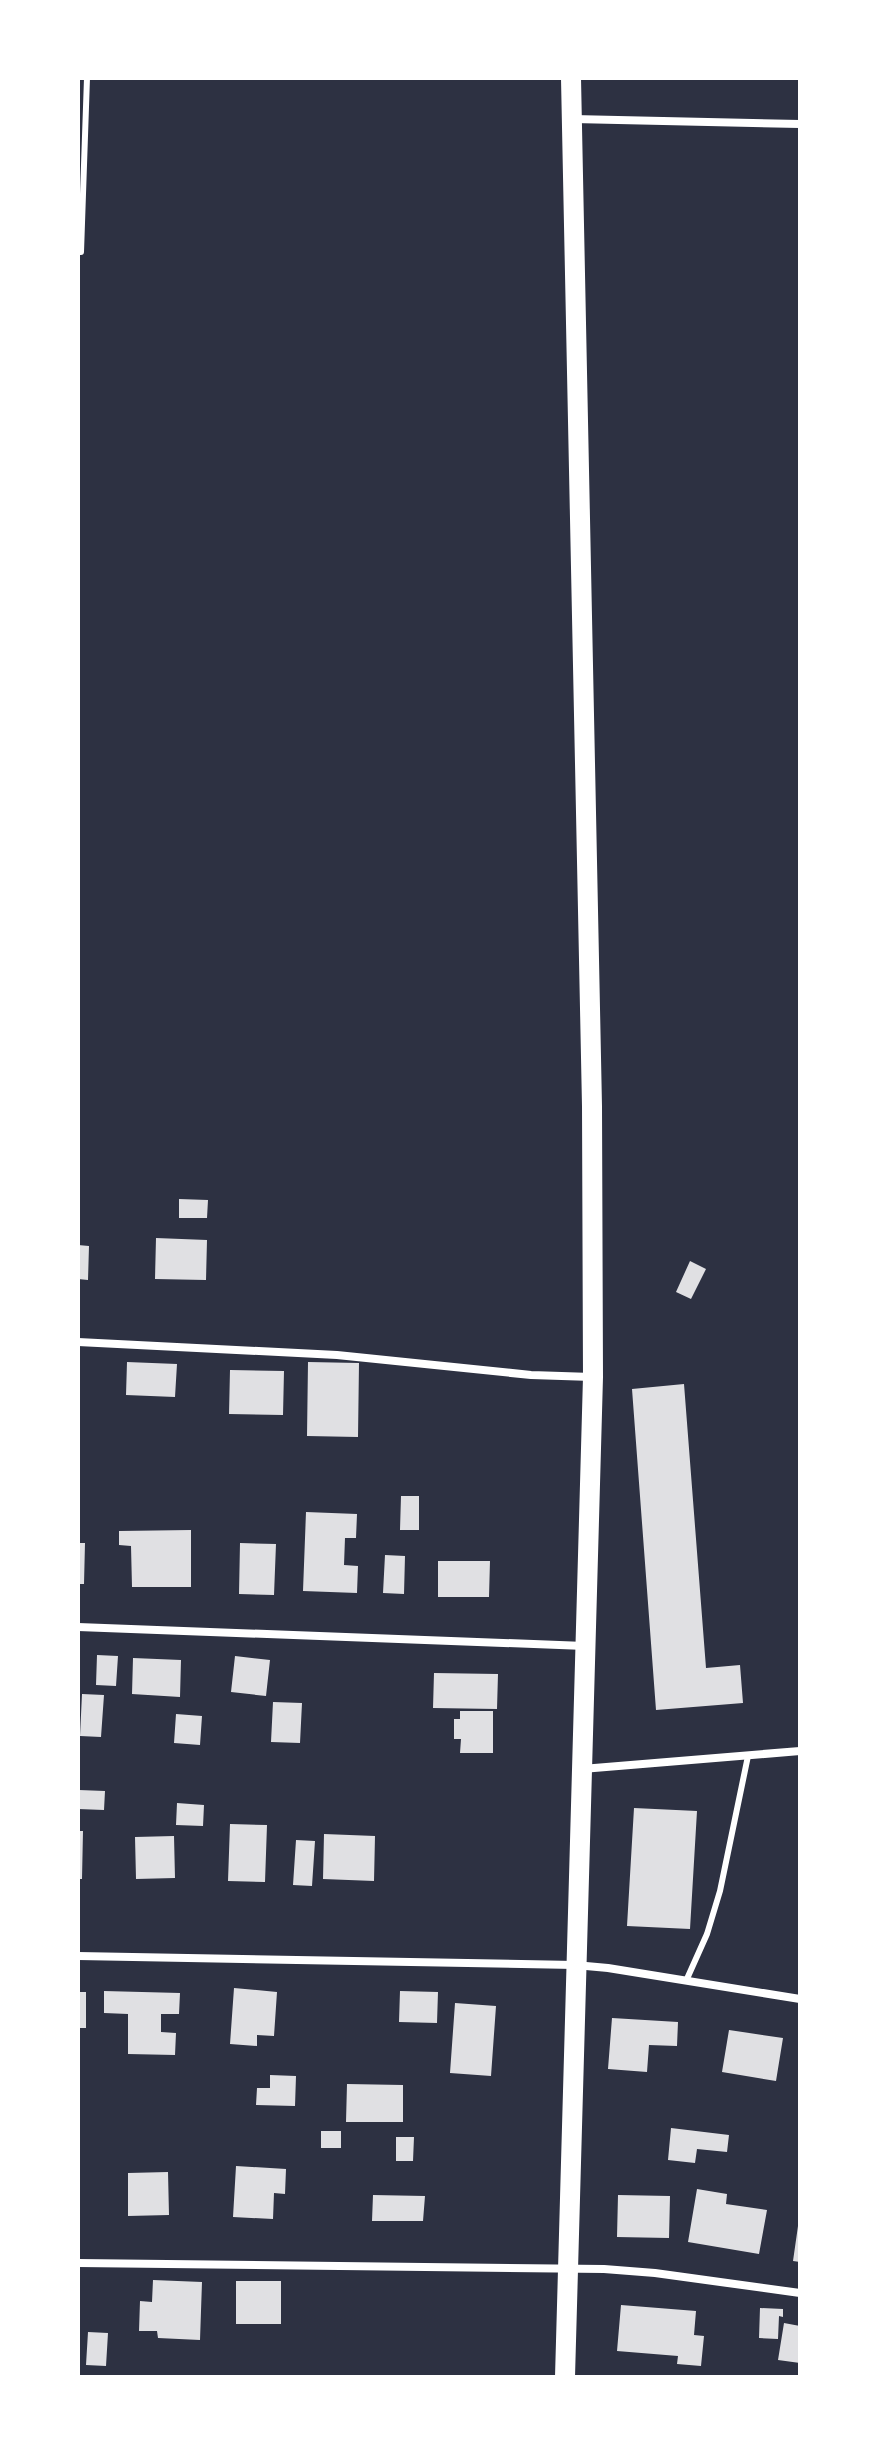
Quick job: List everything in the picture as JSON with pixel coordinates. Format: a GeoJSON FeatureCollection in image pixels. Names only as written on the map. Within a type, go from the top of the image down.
{"type":"FeatureCollection","features":[{"type":"Feature","properties":{"kind":"main road"},"geometry":{"type":"LineString","coordinates":[[565,2377],[593,1377],[592,1090],[571,78]]}},
{"type":"Feature","properties":{"kind":"street"},"geometry":{"type":"LineString","coordinates":[[572,118],[800,124]]}},
{"type":"Feature","properties":{"kind":"street"},"geometry":{"type":"LineString","coordinates":[[78,1342],[337,1355],[531,1375],[593,1377]]}},
{"type":"Feature","properties":{"kind":"street"},"geometry":{"type":"LineString","coordinates":[[78,1627],[585,1646]]}},
{"type":"Feature","properties":{"kind":"street"},"geometry":{"type":"LineString","coordinates":[[581,1769],[800,1751]]}},
{"type":"Feature","properties":{"kind":"street"},"geometry":{"type":"LineString","coordinates":[[78,1956],[575,1965],[800,1999]]}},
{"type":"Feature","properties":{"kind":"street"},"geometry":{"type":"LineString","coordinates":[[78,2263],[566,2269],[655,2273],[800,2293]]}},
{"type":"Feature","properties":{"kind":"lane"},"geometry":{"type":"LineString","coordinates":[[78,252],[81,252],[87,78]]}},
{"type":"Feature","properties":{"kind":"lane"},"geometry":{"type":"LineString","coordinates":[[686,1981],[707,1934],[720,1891],[748,1756]]}},
{"type":"Feature","properties":{"kind":"building"},"geometry":{"type":"Polygon","coordinates":[[[179,1199],[208,1200],[207,1218],[179,1218],[179,1199]]]}},
{"type":"Feature","properties":{"kind":"building"},"geometry":{"type":"Polygon","coordinates":[[[156,1238],[207,1240],[206,1280],[155,1279],[156,1238]]]}},
{"type":"Feature","properties":{"kind":"building"},"geometry":{"type":"Polygon","coordinates":[[[78,1245],[89,1246],[88,1280],[78,1279],[78,1245]]]}},
{"type":"Feature","properties":{"kind":"building"},"geometry":{"type":"Polygon","coordinates":[[[690,1261],[706,1269],[691,1299],[676,1292],[690,1261]]]}},
{"type":"Feature","properties":{"kind":"building"},"geometry":{"type":"Polygon","coordinates":[[[127,1362],[177,1364],[175,1397],[126,1395],[127,1362]]]}},
{"type":"Feature","properties":{"kind":"building"},"geometry":{"type":"Polygon","coordinates":[[[308,1362],[359,1363],[358,1437],[307,1436],[308,1362]]]}},
{"type":"Feature","properties":{"kind":"building"},"geometry":{"type":"Polygon","coordinates":[[[230,1370],[284,1371],[283,1415],[229,1414],[230,1370]]]}},
{"type":"Feature","properties":{"kind":"building"},"geometry":{"type":"Polygon","coordinates":[[[684,1384],[706,1668],[740,1665],[743,1703],[656,1710],[632,1389],[684,1384]]]}},
{"type":"Feature","properties":{"kind":"building"},"geometry":{"type":"Polygon","coordinates":[[[401,1496],[419,1496],[419,1530],[400,1530],[401,1496]]]}},
{"type":"Feature","properties":{"kind":"building"},"geometry":{"type":"Polygon","coordinates":[[[306,1512],[357,1514],[356,1538],[345,1538],[344,1565],[358,1566],[357,1593],[303,1591],[306,1512]]]}},
{"type":"Feature","properties":{"kind":"building"},"geometry":{"type":"Polygon","coordinates":[[[191,1530],[191,1587],[132,1587],[131,1546],[119,1545],[119,1531],[191,1530]]]}},
{"type":"Feature","properties":{"kind":"building"},"geometry":{"type":"Polygon","coordinates":[[[78,1543],[85,1543],[84,1584],[78,1584],[78,1543]]]}},
{"type":"Feature","properties":{"kind":"building"},"geometry":{"type":"Polygon","coordinates":[[[240,1543],[276,1544],[274,1595],[239,1594],[240,1543]]]}},
{"type":"Feature","properties":{"kind":"building"},"geometry":{"type":"Polygon","coordinates":[[[385,1555],[405,1556],[404,1594],[383,1593],[385,1555]]]}},
{"type":"Feature","properties":{"kind":"building"},"geometry":{"type":"Polygon","coordinates":[[[438,1561],[490,1561],[489,1597],[438,1597],[438,1561]]]}},
{"type":"Feature","properties":{"kind":"building"},"geometry":{"type":"Polygon","coordinates":[[[97,1655],[118,1656],[116,1686],[96,1685],[97,1655]]]}},
{"type":"Feature","properties":{"kind":"building"},"geometry":{"type":"Polygon","coordinates":[[[235,1656],[270,1660],[266,1696],[231,1692],[235,1656]]]}},
{"type":"Feature","properties":{"kind":"building"},"geometry":{"type":"Polygon","coordinates":[[[133,1658],[181,1660],[180,1697],[132,1694],[133,1658]]]}},
{"type":"Feature","properties":{"kind":"building"},"geometry":{"type":"Polygon","coordinates":[[[434,1673],[498,1674],[497,1709],[433,1708],[434,1673]]]}},
{"type":"Feature","properties":{"kind":"building"},"geometry":{"type":"Polygon","coordinates":[[[82,1694],[104,1695],[101,1737],[80,1736],[82,1694]]]}},
{"type":"Feature","properties":{"kind":"building"},"geometry":{"type":"Polygon","coordinates":[[[273,1702],[302,1703],[300,1743],[271,1742],[273,1702]]]}},
{"type":"Feature","properties":{"kind":"building"},"geometry":{"type":"Polygon","coordinates":[[[460,1711],[493,1711],[493,1753],[460,1753],[461,1739],[454,1739],[454,1719],[460,1719],[460,1711]]]}},
{"type":"Feature","properties":{"kind":"building"},"geometry":{"type":"Polygon","coordinates":[[[176,1714],[202,1716],[200,1745],[174,1743],[176,1714]]]}},
{"type":"Feature","properties":{"kind":"building"},"geometry":{"type":"Polygon","coordinates":[[[79,1790],[105,1791],[104,1810],[78,1809],[79,1790]]]}},
{"type":"Feature","properties":{"kind":"building"},"geometry":{"type":"Polygon","coordinates":[[[177,1803],[204,1805],[203,1826],[176,1825],[177,1803]]]}},
{"type":"Feature","properties":{"kind":"building"},"geometry":{"type":"Polygon","coordinates":[[[634,1808],[697,1811],[690,1929],[627,1926],[634,1808]]]}},
{"type":"Feature","properties":{"kind":"building"},"geometry":{"type":"Polygon","coordinates":[[[230,1824],[267,1825],[265,1882],[228,1881],[230,1824]]]}},
{"type":"Feature","properties":{"kind":"building"},"geometry":{"type":"Polygon","coordinates":[[[78,1831],[83,1831],[82,1879],[78,1879],[78,1831]]]}},
{"type":"Feature","properties":{"kind":"building"},"geometry":{"type":"Polygon","coordinates":[[[324,1834],[375,1836],[374,1881],[323,1879],[324,1834]]]}},
{"type":"Feature","properties":{"kind":"building"},"geometry":{"type":"Polygon","coordinates":[[[174,1836],[175,1878],[136,1879],[135,1837],[174,1836]]]}},
{"type":"Feature","properties":{"kind":"building"},"geometry":{"type":"Polygon","coordinates":[[[296,1840],[315,1841],[312,1886],[293,1885],[296,1840]]]}},
{"type":"Feature","properties":{"kind":"building"},"geometry":{"type":"Polygon","coordinates":[[[234,1988],[277,1992],[274,2036],[257,2035],[257,2046],[230,2044],[234,1988]]]}},
{"type":"Feature","properties":{"kind":"building"},"geometry":{"type":"Polygon","coordinates":[[[104,1991],[180,1993],[179,2014],[161,2014],[161,2032],[176,2033],[175,2055],[128,2054],[128,2014],[104,2013],[104,1991]]]}},
{"type":"Feature","properties":{"kind":"building"},"geometry":{"type":"Polygon","coordinates":[[[400,1991],[438,1992],[437,2023],[399,2022],[400,1991]]]}},
{"type":"Feature","properties":{"kind":"building"},"geometry":{"type":"Polygon","coordinates":[[[78,1992],[86,1992],[86,2028],[78,2028],[78,1992]]]}},
{"type":"Feature","properties":{"kind":"building"},"geometry":{"type":"Polygon","coordinates":[[[455,2003],[496,2006],[491,2076],[450,2073],[455,2003]]]}},
{"type":"Feature","properties":{"kind":"building"},"geometry":{"type":"Polygon","coordinates":[[[612,2018],[678,2022],[677,2046],[649,2045],[647,2072],[608,2069],[612,2018]]]}},
{"type":"Feature","properties":{"kind":"building"},"geometry":{"type":"Polygon","coordinates":[[[729,2030],[783,2038],[776,2081],[722,2072],[729,2030]]]}},
{"type":"Feature","properties":{"kind":"building"},"geometry":{"type":"Polygon","coordinates":[[[270,2075],[296,2076],[295,2106],[256,2105],[257,2088],[270,2088],[270,2075]]]}},
{"type":"Feature","properties":{"kind":"building"},"geometry":{"type":"Polygon","coordinates":[[[347,2084],[403,2085],[403,2122],[346,2122],[347,2084]]]}},
{"type":"Feature","properties":{"kind":"building"},"geometry":{"type":"Polygon","coordinates":[[[671,2128],[729,2135],[727,2152],[697,2149],[695,2163],[668,2160],[671,2128]]]}},
{"type":"Feature","properties":{"kind":"building"},"geometry":{"type":"Polygon","coordinates":[[[321,2131],[341,2131],[341,2148],[321,2148],[321,2131]]]}},
{"type":"Feature","properties":{"kind":"building"},"geometry":{"type":"Polygon","coordinates":[[[396,2137],[414,2137],[413,2161],[396,2161],[396,2137]]]}},
{"type":"Feature","properties":{"kind":"building"},"geometry":{"type":"Polygon","coordinates":[[[236,2166],[286,2169],[285,2194],[274,2193],[273,2219],[233,2217],[236,2166]]]}},
{"type":"Feature","properties":{"kind":"building"},"geometry":{"type":"Polygon","coordinates":[[[168,2172],[169,2215],[128,2216],[128,2173],[168,2172]]]}},
{"type":"Feature","properties":{"kind":"building"},"geometry":{"type":"Polygon","coordinates":[[[697,2189],[727,2194],[726,2204],[767,2210],[759,2254],[688,2242],[697,2189]]]}},
{"type":"Feature","properties":{"kind":"building"},"geometry":{"type":"Polygon","coordinates":[[[373,2195],[425,2196],[423,2221],[372,2221],[373,2195]]]}},
{"type":"Feature","properties":{"kind":"building"},"geometry":{"type":"Polygon","coordinates":[[[618,2195],[670,2196],[669,2238],[617,2237],[618,2195]]]}},
{"type":"Feature","properties":{"kind":"building"},"geometry":{"type":"Polygon","coordinates":[[[800,2226],[800,2262],[793,2261],[800,2226]]]}},
{"type":"Feature","properties":{"kind":"building"},"geometry":{"type":"Polygon","coordinates":[[[153,2280],[202,2282],[200,2340],[158,2338],[157,2331],[139,2331],[140,2301],[152,2302],[153,2280]]]}},
{"type":"Feature","properties":{"kind":"building"},"geometry":{"type":"Polygon","coordinates":[[[236,2281],[281,2281],[281,2324],[236,2324],[236,2281]]]}},
{"type":"Feature","properties":{"kind":"building"},"geometry":{"type":"Polygon","coordinates":[[[621,2305],[696,2311],[694,2335],[704,2336],[701,2366],[677,2364],[678,2356],[617,2351],[621,2305]]]}},
{"type":"Feature","properties":{"kind":"building"},"geometry":{"type":"Polygon","coordinates":[[[760,2308],[783,2309],[783,2317],[779,2316],[778,2339],[759,2338],[760,2308]]]}},
{"type":"Feature","properties":{"kind":"building"},"geometry":{"type":"Polygon","coordinates":[[[784,2323],[800,2326],[800,2363],[778,2360],[784,2323]]]}},
{"type":"Feature","properties":{"kind":"building"},"geometry":{"type":"Polygon","coordinates":[[[88,2332],[108,2333],[106,2366],[86,2365],[88,2332]]]}}]}
